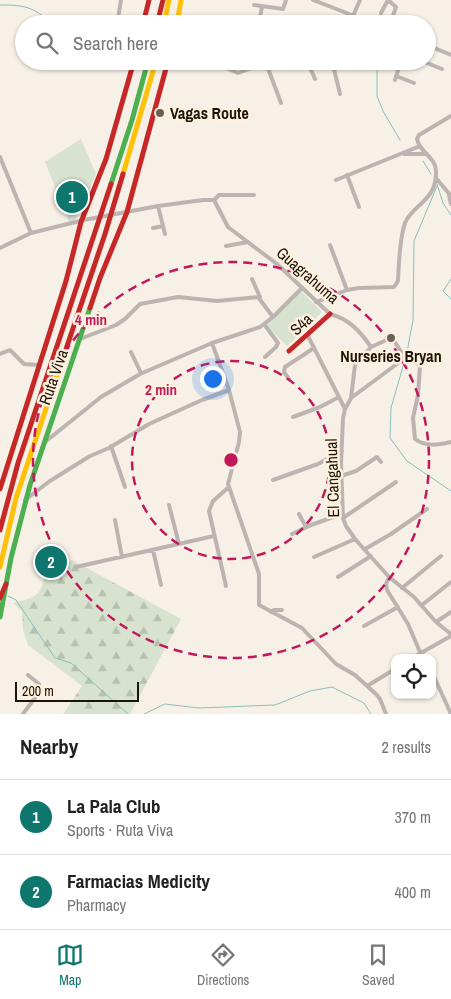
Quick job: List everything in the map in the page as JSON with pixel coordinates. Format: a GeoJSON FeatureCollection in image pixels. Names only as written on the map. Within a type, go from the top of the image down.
{"type":"FeatureCollection","features":[{"type":"Feature","properties":{"kind":"main road"},"geometry":{"type":"LineString","coordinates":[[145,15],[148,0]]}},
{"type":"Feature","properties":{"kind":"main road"},"geometry":{"type":"LineString","coordinates":[[159,15],[163,0]]}},
{"type":"Feature","properties":{"kind":"main road"},"geometry":{"type":"LineString","coordinates":[[166,15],[169,0]]}},
{"type":"Feature","properties":{"kind":"main road"},"geometry":{"type":"LineString","coordinates":[[178,15],[181,0]]}},
{"type":"Feature","properties":{"kind":"main road","name":"Ruta Viva"},"geometry":{"type":"LineString","coordinates":[[0,489],[66,282],[82,221],[106,159],[131,70]]}},
{"type":"Feature","properties":{"kind":"main road","name":"Ruta Viva"},"geometry":{"type":"LineString","coordinates":[[0,530],[18,463],[132,120],[146,70]]}},
{"type":"Feature","properties":{"kind":"main road","name":"Ruta Viva"},"geometry":{"type":"LineString","coordinates":[[0,567],[16,498],[26,465],[105,234],[153,70]]}},
{"type":"Feature","properties":{"kind":"main road","name":"Ruta Viva"},"geometry":{"type":"LineString","coordinates":[[0,617],[26,500],[100,278],[125,212],[165,70]]}},
{"type":"Feature","properties":{"kind":"main road","name":"S4a"},"geometry":{"type":"LineString","coordinates":[[289,352],[330,314]]}},
{"type":"Feature","properties":{"kind":"main road"},"geometry":{"type":"LineString","coordinates":[[0,598],[6,584]]}},
{"type":"Feature","properties":{"kind":"street"},"geometry":{"type":"LineString","coordinates":[[118,15],[120,0]]}},
{"type":"Feature","properties":{"kind":"street"},"geometry":{"type":"LineString","coordinates":[[254,5],[283,9],[286,0]]}},
{"type":"Feature","properties":{"kind":"street"},"geometry":{"type":"LineString","coordinates":[[313,0],[351,15]]}},
{"type":"Feature","properties":{"kind":"street"},"geometry":{"type":"LineString","coordinates":[[354,15],[360,0]]}},
{"type":"Feature","properties":{"kind":"street"},"geometry":{"type":"LineString","coordinates":[[381,13],[388,0],[396,7],[393,15]]}},
{"type":"Feature","properties":{"kind":"street"},"geometry":{"type":"LineString","coordinates":[[260,15],[262,6]]}},
{"type":"Feature","properties":{"kind":"street"},"geometry":{"type":"LineString","coordinates":[[436,49],[451,55]]}},
{"type":"Feature","properties":{"kind":"street"},"geometry":{"type":"LineString","coordinates":[[436,67],[442,69]]}},
{"type":"Feature","properties":{"kind":"street"},"geometry":{"type":"LineString","coordinates":[[231,70],[238,73],[246,70]]}},
{"type":"Feature","properties":{"kind":"street"},"geometry":{"type":"LineString","coordinates":[[271,70],[281,103]]}},
{"type":"Feature","properties":{"kind":"street"},"geometry":{"type":"LineString","coordinates":[[310,70],[314,79]]}},
{"type":"Feature","properties":{"kind":"street"},"geometry":{"type":"LineString","coordinates":[[334,70],[340,94]]}},
{"type":"Feature","properties":{"kind":"street"},"geometry":{"type":"LineString","coordinates":[[398,70],[395,78],[414,83]]}},
{"type":"Feature","properties":{"kind":"street"},"geometry":{"type":"LineString","coordinates":[[316,302],[347,290],[394,287],[396,285],[405,224],[409,216],[428,199],[436,178],[436,167],[417,142],[418,135],[451,116]]}},
{"type":"Feature","properties":{"kind":"street"},"geometry":{"type":"LineString","coordinates":[[336,180],[420,146]]}},
{"type":"Feature","properties":{"kind":"street"},"geometry":{"type":"LineString","coordinates":[[399,154],[427,154]]}},
{"type":"Feature","properties":{"kind":"street"},"geometry":{"type":"LineString","coordinates":[[0,157],[31,233]]}},
{"type":"Feature","properties":{"kind":"street"},"geometry":{"type":"LineString","coordinates":[[347,175],[359,206]]}},
{"type":"Feature","properties":{"kind":"street"},"geometry":{"type":"LineString","coordinates":[[436,178],[450,195],[451,204]]}},
{"type":"Feature","properties":{"kind":"street"},"geometry":{"type":"LineString","coordinates":[[0,248],[31,233],[125,212],[201,200],[214,200],[219,196],[254,195]]}},
{"type":"Feature","properties":{"kind":"street","name":"Guagrahuma"},"geometry":{"type":"LineString","coordinates":[[214,200],[228,227],[277,264],[330,314],[340,316],[353,325],[371,348]]}},
{"type":"Feature","properties":{"kind":"street"},"geometry":{"type":"LineString","coordinates":[[158,206],[165,234]]}},
{"type":"Feature","properties":{"kind":"street"},"geometry":{"type":"LineString","coordinates":[[153,228],[163,226]]}},
{"type":"Feature","properties":{"kind":"street"},"geometry":{"type":"LineString","coordinates":[[226,246],[248,242]]}},
{"type":"Feature","properties":{"kind":"street"},"geometry":{"type":"LineString","coordinates":[[330,245],[347,290]]}},
{"type":"Feature","properties":{"kind":"street"},"geometry":{"type":"LineString","coordinates":[[252,279],[259,297],[273,317]]}},
{"type":"Feature","properties":{"kind":"street"},"geometry":{"type":"LineString","coordinates":[[44,444],[101,397],[141,373],[212,343],[264,324],[302,288]]}},
{"type":"Feature","properties":{"kind":"street"},"geometry":{"type":"LineString","coordinates":[[80,339],[116,325],[140,304],[178,297],[217,302],[259,297]]}},
{"type":"Feature","properties":{"kind":"street"},"geometry":{"type":"LineString","coordinates":[[264,324],[278,344],[266,357]]}},
{"type":"Feature","properties":{"kind":"street"},"geometry":{"type":"LineString","coordinates":[[308,336],[345,409]]}},
{"type":"Feature","properties":{"kind":"street"},"geometry":{"type":"LineString","coordinates":[[371,348],[391,338],[405,358],[420,366],[414,418],[414,439],[433,445],[451,442]]}},
{"type":"Feature","properties":{"kind":"street"},"geometry":{"type":"LineString","coordinates":[[212,343],[229,390],[240,432],[240,442],[228,484],[259,574],[259,605],[302,628],[336,664],[355,675],[380,699],[386,714]]}},
{"type":"Feature","properties":{"kind":"street"},"geometry":{"type":"LineString","coordinates":[[289,379],[284,369],[314,348]]}},
{"type":"Feature","properties":{"kind":"street","name":"El Cangahual"},"geometry":{"type":"LineString","coordinates":[[371,348],[354,366],[351,398],[345,409],[341,476],[343,516],[346,526],[355,539],[389,577],[422,604],[436,622],[451,635]]}},
{"type":"Feature","properties":{"kind":"street"},"geometry":{"type":"LineString","coordinates":[[0,354],[10,350],[24,364],[40,365]]}},
{"type":"Feature","properties":{"kind":"street"},"geometry":{"type":"LineString","coordinates":[[131,352],[141,373]]}},
{"type":"Feature","properties":{"kind":"street"},"geometry":{"type":"LineString","coordinates":[[351,398],[405,358]]}},
{"type":"Feature","properties":{"kind":"street"},"geometry":{"type":"LineString","coordinates":[[26,500],[50,481],[90,456],[150,424],[229,390]]}},
{"type":"Feature","properties":{"kind":"street"},"geometry":{"type":"LineString","coordinates":[[293,417],[320,407],[339,397]]}},
{"type":"Feature","properties":{"kind":"street"},"geometry":{"type":"LineString","coordinates":[[111,446],[125,488]]}},
{"type":"Feature","properties":{"kind":"street"},"geometry":{"type":"LineString","coordinates":[[273,480],[318,464],[342,451]]}},
{"type":"Feature","properties":{"kind":"street"},"geometry":{"type":"LineString","coordinates":[[341,476],[356,471],[377,457],[381,462]]}},
{"type":"Feature","properties":{"kind":"street"},"geometry":{"type":"LineString","coordinates":[[0,470],[6,468]]}},
{"type":"Feature","properties":{"kind":"street"},"geometry":{"type":"LineString","coordinates":[[292,534],[343,516],[396,482]]}},
{"type":"Feature","properties":{"kind":"street"},"geometry":{"type":"LineString","coordinates":[[226,586],[209,511],[213,501],[229,487]]}},
{"type":"Feature","properties":{"kind":"street"},"geometry":{"type":"LineString","coordinates":[[169,505],[179,544]]}},
{"type":"Feature","properties":{"kind":"street"},"geometry":{"type":"LineString","coordinates":[[366,550],[427,509]]}},
{"type":"Feature","properties":{"kind":"street"},"geometry":{"type":"LineString","coordinates":[[300,514],[306,528]]}},
{"type":"Feature","properties":{"kind":"street"},"geometry":{"type":"LineString","coordinates":[[115,520],[122,557]]}},
{"type":"Feature","properties":{"kind":"street"},"geometry":{"type":"LineString","coordinates":[[76,567],[214,536]]}},
{"type":"Feature","properties":{"kind":"street"},"geometry":{"type":"LineString","coordinates":[[314,557],[355,539]]}},
{"type":"Feature","properties":{"kind":"street"},"geometry":{"type":"LineString","coordinates":[[153,550],[162,585]]}},
{"type":"Feature","properties":{"kind":"street"},"geometry":{"type":"LineString","coordinates":[[338,577],[371,556]]}},
{"type":"Feature","properties":{"kind":"street"},"geometry":{"type":"LineString","coordinates":[[402,588],[441,556]]}},
{"type":"Feature","properties":{"kind":"street"},"geometry":{"type":"LineString","coordinates":[[389,577],[386,587],[408,624],[420,652]]}},
{"type":"Feature","properties":{"kind":"street"},"geometry":{"type":"LineString","coordinates":[[422,604],[451,582]]}},
{"type":"Feature","properties":{"kind":"street"},"geometry":{"type":"LineString","coordinates":[[364,626],[398,607]]}},
{"type":"Feature","properties":{"kind":"street"},"geometry":{"type":"LineString","coordinates":[[271,612],[282,610]]}},
{"type":"Feature","properties":{"kind":"street"},"geometry":{"type":"LineString","coordinates":[[436,622],[451,612]]}},
{"type":"Feature","properties":{"kind":"street"},"geometry":{"type":"LineString","coordinates":[[417,654],[451,635]]}},
{"type":"Feature","properties":{"kind":"street"},"geometry":{"type":"LineString","coordinates":[[367,686],[391,671]]}},
{"type":"Feature","properties":{"kind":"street"},"geometry":{"type":"LineString","coordinates":[[23,714],[40,691],[39,684],[28,674]]}},
{"type":"Feature","properties":{"kind":"street"},"geometry":{"type":"LineString","coordinates":[[436,681],[451,714]]}},
{"type":"Feature","properties":{"kind":"green space"},"geometry":{"type":"Polygon","coordinates":[[[81,139],[96,174],[75,221],[69,222],[45,162],[81,139]]]}},
{"type":"Feature","properties":{"kind":"green space"},"geometry":{"type":"Polygon","coordinates":[[[301,291],[322,312],[287,346],[266,325],[301,291]]]}},
{"type":"Feature","properties":{"kind":"green space"},"geometry":{"type":"Polygon","coordinates":[[[72,560],[181,619],[130,714],[63,714],[82,686],[28,645],[23,630],[22,611],[13,603],[33,597],[40,590],[44,579],[72,560]]]}},
{"type":"Feature","properties":{"kind":"waterway"},"geometry":{"type":"LineString","coordinates":[[0,5],[29,8],[41,15]]}},
{"type":"Feature","properties":{"kind":"waterway"},"geometry":{"type":"LineString","coordinates":[[377,70],[377,96],[383,111],[400,140]]}},
{"type":"Feature","properties":{"kind":"waterway"},"geometry":{"type":"LineString","coordinates":[[423,161],[431,174]]}},
{"type":"Feature","properties":{"kind":"waterway"},"geometry":{"type":"LineString","coordinates":[[437,184],[443,203],[451,215]]}},
{"type":"Feature","properties":{"kind":"waterway"},"geometry":{"type":"LineString","coordinates":[[407,352],[413,320],[414,241],[437,186]]}},
{"type":"Feature","properties":{"kind":"waterway"},"geometry":{"type":"LineString","coordinates":[[451,279],[443,291],[451,299]]}},
{"type":"Feature","properties":{"kind":"waterway"},"geometry":{"type":"LineString","coordinates":[[404,363],[391,408],[390,438],[407,461],[451,491]]}},
{"type":"Feature","properties":{"kind":"waterway"},"geometry":{"type":"LineString","coordinates":[[8,596],[16,600],[55,658],[71,663],[128,714]]}},
{"type":"Feature","properties":{"kind":"waterway"},"geometry":{"type":"LineString","coordinates":[[144,714],[165,704],[199,708],[275,705],[310,691],[332,687],[364,703],[371,714]]}},
{"type":"Feature","properties":{"kind":"traffic: fast"},"geometry":{"type":"LineString","coordinates":[[111,184],[132,120],[146,70]]}},
{"type":"Feature","properties":{"kind":"traffic: fast"},"geometry":{"type":"LineString","coordinates":[[0,617],[11,558],[30,485],[90,308]]}},
{"type":"Feature","properties":{"kind":"traffic: slow"},"geometry":{"type":"LineString","coordinates":[[166,15],[169,0]]}},
{"type":"Feature","properties":{"kind":"traffic: slow"},"geometry":{"type":"LineString","coordinates":[[178,15],[181,0]]}},
{"type":"Feature","properties":{"kind":"traffic: slow"},"geometry":{"type":"LineString","coordinates":[[123,174],[153,70]]}},
{"type":"Feature","properties":{"kind":"traffic: slow"},"geometry":{"type":"LineString","coordinates":[[0,567],[16,498],[63,358]]}},
{"type":"Feature","properties":{"kind":"traffic: jam"},"geometry":{"type":"LineString","coordinates":[[145,15],[149,0]]}},
{"type":"Feature","properties":{"kind":"traffic: jam"},"geometry":{"type":"LineString","coordinates":[[159,15],[163,0]]}},
{"type":"Feature","properties":{"kind":"traffic: jam"},"geometry":{"type":"LineString","coordinates":[[0,489],[66,281],[81,222],[106,159],[131,70]]}},
{"type":"Feature","properties":{"kind":"traffic: jam"},"geometry":{"type":"LineString","coordinates":[[90,308],[127,212],[166,70]]}},
{"type":"Feature","properties":{"kind":"traffic: jam"},"geometry":{"type":"LineString","coordinates":[[63,358],[123,174]]}},
{"type":"Feature","properties":{"kind":"traffic: jam"},"geometry":{"type":"LineString","coordinates":[[0,530],[18,463],[111,184]]}},
{"type":"Feature","properties":{"kind":"traffic: jam"},"geometry":{"type":"LineString","coordinates":[[289,351],[330,314]]}},
{"type":"Feature","properties":{"kind":"traffic: jam"},"geometry":{"type":"LineString","coordinates":[[0,598],[6,584]]}},
{"type":"Feature","properties":{"kind":"place","name":"Vagas Route"},"geometry":{"type":"Point","coordinates":[160,113]}},
{"type":"Feature","properties":{"kind":"place","name":"La Pala Club"},"geometry":{"type":"Point","coordinates":[72,197]}},
{"type":"Feature","properties":{"kind":"place","name":"Nurseries Bryan"},"geometry":{"type":"Point","coordinates":[391,338]}},
{"type":"Feature","properties":{"kind":"place","name":"Farmacias Medicity"},"geometry":{"type":"Point","coordinates":[51,562]}}]}
